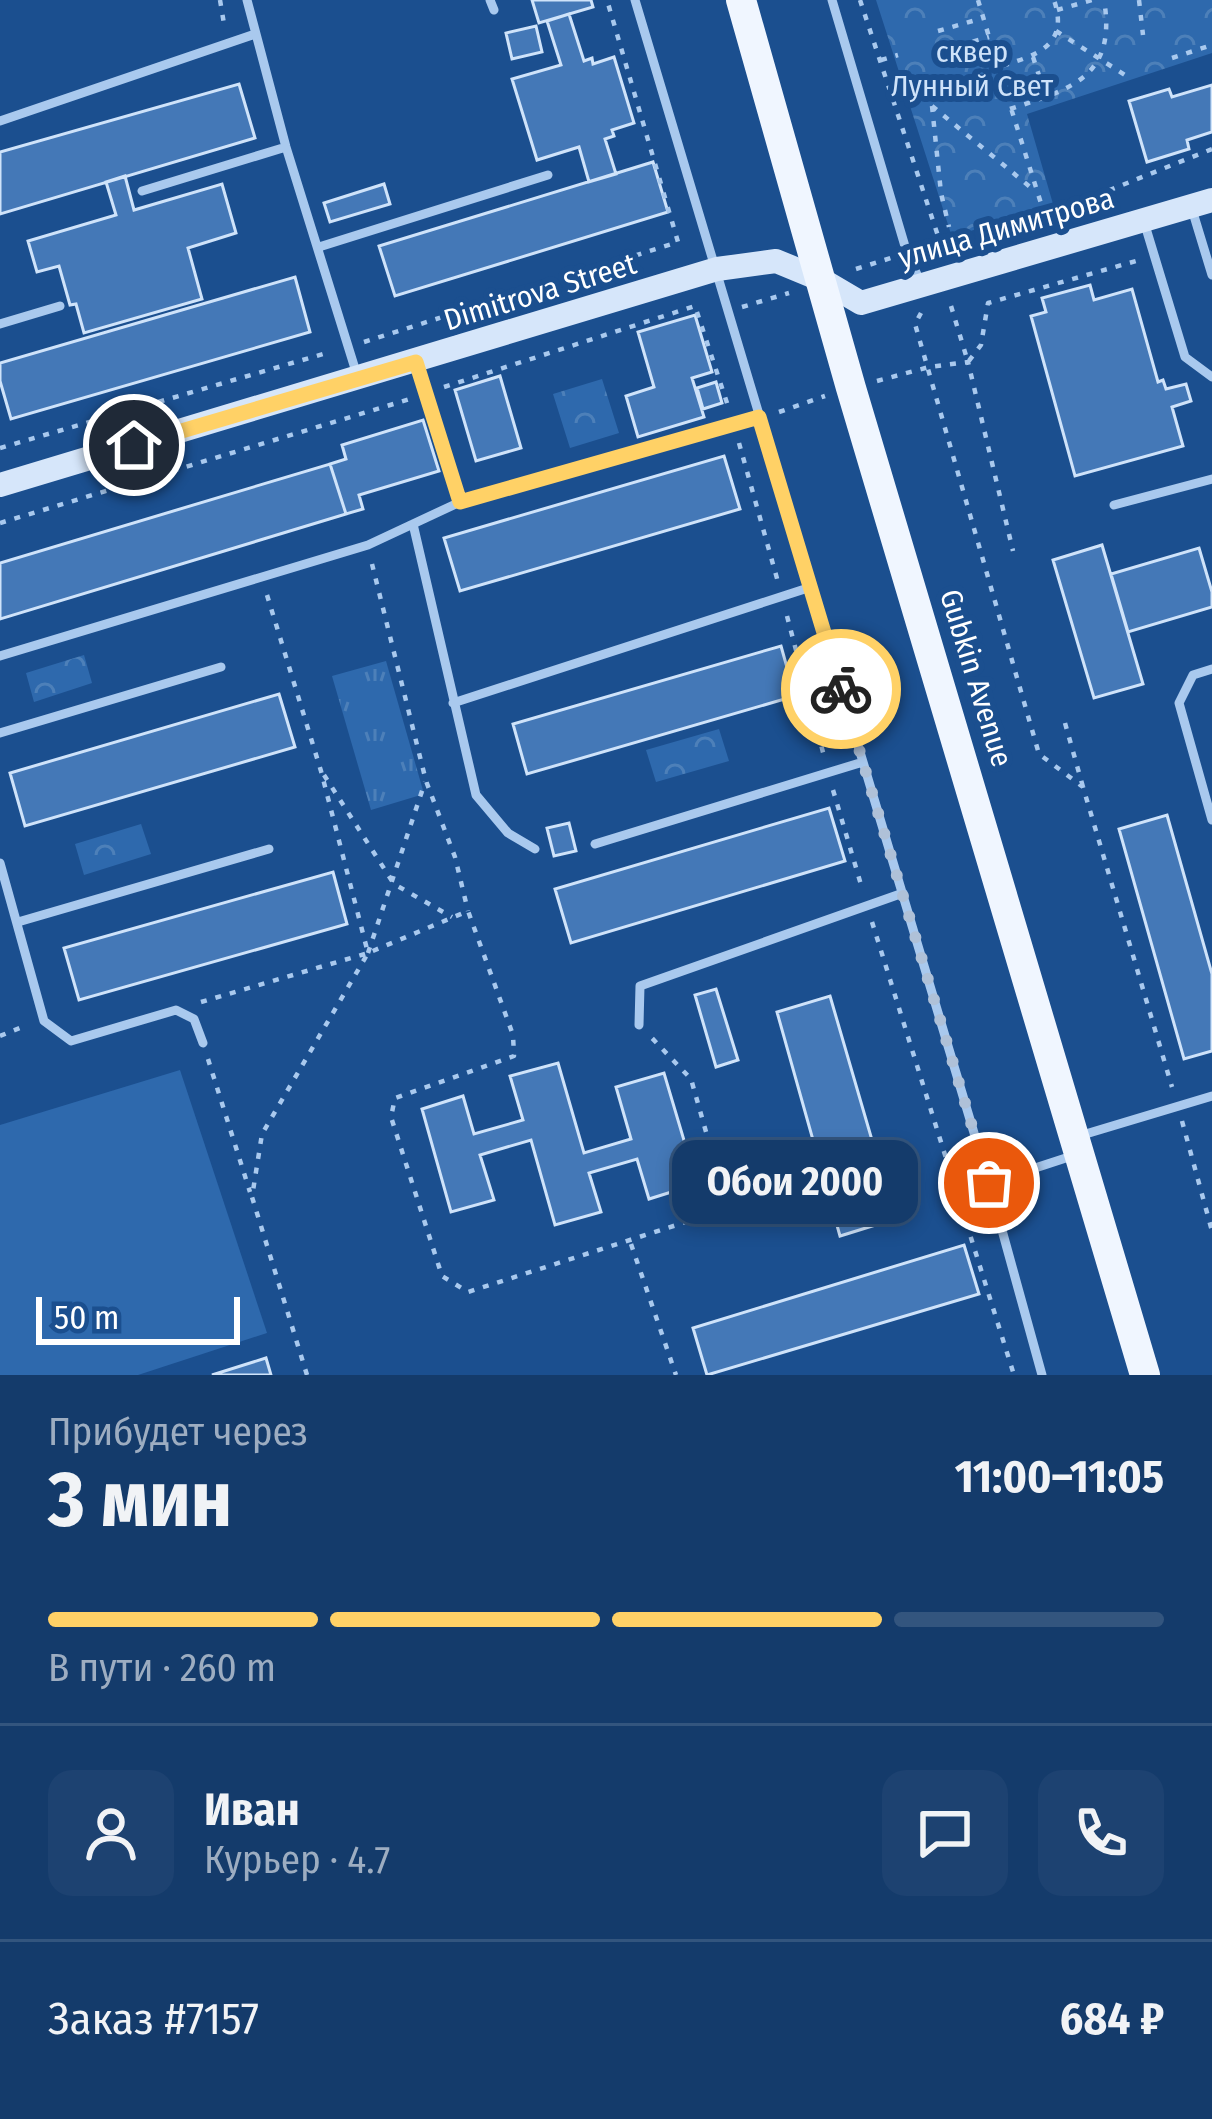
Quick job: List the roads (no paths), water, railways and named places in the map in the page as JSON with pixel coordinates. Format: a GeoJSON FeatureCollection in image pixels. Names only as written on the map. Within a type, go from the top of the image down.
{"type":"FeatureCollection","features":[{"type":"Feature","properties":{"kind":"main road","name":"Gubkin Avenue"},"geometry":{"type":"LineString","coordinates":[[741,0],[851,388],[1145,1375]]}},
{"type":"Feature","properties":{"kind":"main road","name":"улица Димитрова"},"geometry":{"type":"LineString","coordinates":[[822,280],[861,303],[1202,203]]}},
{"type":"Feature","properties":{"kind":"main road","name":"Dimitrova Street"},"geometry":{"type":"LineString","coordinates":[[0,485],[718,269],[776,261],[822,280]]}},
{"type":"Feature","properties":{"kind":"lane"},"geometry":{"type":"LineString","coordinates":[[247,0],[286,147],[358,379]]}},
{"type":"Feature","properties":{"kind":"lane"},"geometry":{"type":"LineString","coordinates":[[635,0],[989,1183],[1042,1373],[1028,1375]]}},
{"type":"Feature","properties":{"kind":"lane"},"geometry":{"type":"LineString","coordinates":[[832,0],[908,253],[932,280]]}},
{"type":"Feature","properties":{"kind":"lane"},"geometry":{"type":"LineString","coordinates":[[0,121],[255,34]]}},
{"type":"Feature","properties":{"kind":"lane"},"geometry":{"type":"LineString","coordinates":[[142,191],[286,147]]}},
{"type":"Feature","properties":{"kind":"lane"},"geometry":{"type":"LineString","coordinates":[[319,247],[548,175]]}},
{"type":"Feature","properties":{"kind":"lane"},"geometry":{"type":"LineString","coordinates":[[1202,203],[1212,275]]}},
{"type":"Feature","properties":{"kind":"lane"},"geometry":{"type":"LineString","coordinates":[[1144,220],[1185,357],[1212,377]]}},
{"type":"Feature","properties":{"kind":"lane"},"geometry":{"type":"LineString","coordinates":[[0,324],[60,306]]}},
{"type":"Feature","properties":{"kind":"lane"},"geometry":{"type":"LineString","coordinates":[[416,362],[460,502]]}},
{"type":"Feature","properties":{"kind":"lane"},"geometry":{"type":"LineString","coordinates":[[0,656],[368,545],[460,502],[759,417]]}},
{"type":"Feature","properties":{"kind":"lane"},"geometry":{"type":"LineString","coordinates":[[1114,505],[1212,479]]}},
{"type":"Feature","properties":{"kind":"lane"},"geometry":{"type":"LineString","coordinates":[[413,524],[476,795],[508,833],[536,849]]}},
{"type":"Feature","properties":{"kind":"lane"},"geometry":{"type":"LineString","coordinates":[[453,703],[811,587]]}},
{"type":"Feature","properties":{"kind":"lane"},"geometry":{"type":"LineString","coordinates":[[0,733],[221,667]]}},
{"type":"Feature","properties":{"kind":"lane"},"geometry":{"type":"LineString","coordinates":[[1212,669],[1193,675],[1179,703],[1212,820]]}},
{"type":"Feature","properties":{"kind":"lane"},"geometry":{"type":"LineString","coordinates":[[595,844],[863,763]]}},
{"type":"Feature","properties":{"kind":"lane"},"geometry":{"type":"LineString","coordinates":[[18,922],[269,849]]}},
{"type":"Feature","properties":{"kind":"lane"},"geometry":{"type":"LineString","coordinates":[[0,863],[44,1021],[71,1041],[176,1010],[194,1019],[203,1043]]}},
{"type":"Feature","properties":{"kind":"lane"},"geometry":{"type":"LineString","coordinates":[[639,1025],[640,986],[903,893]]}},
{"type":"Feature","properties":{"kind":"lane"},"geometry":{"type":"LineString","coordinates":[[989,1183],[1177,1105],[1212,1096]]}},
{"type":"Feature","properties":{"kind":"place","name":"Обои 2000"},"geometry":{"type":"Point","coordinates":[989,1183]}},
{"type":"Feature","properties":{"kind":"park label","name":"сквер Лунный Свет"},"geometry":{"type":"Point","coordinates":[972,69]}}]}
